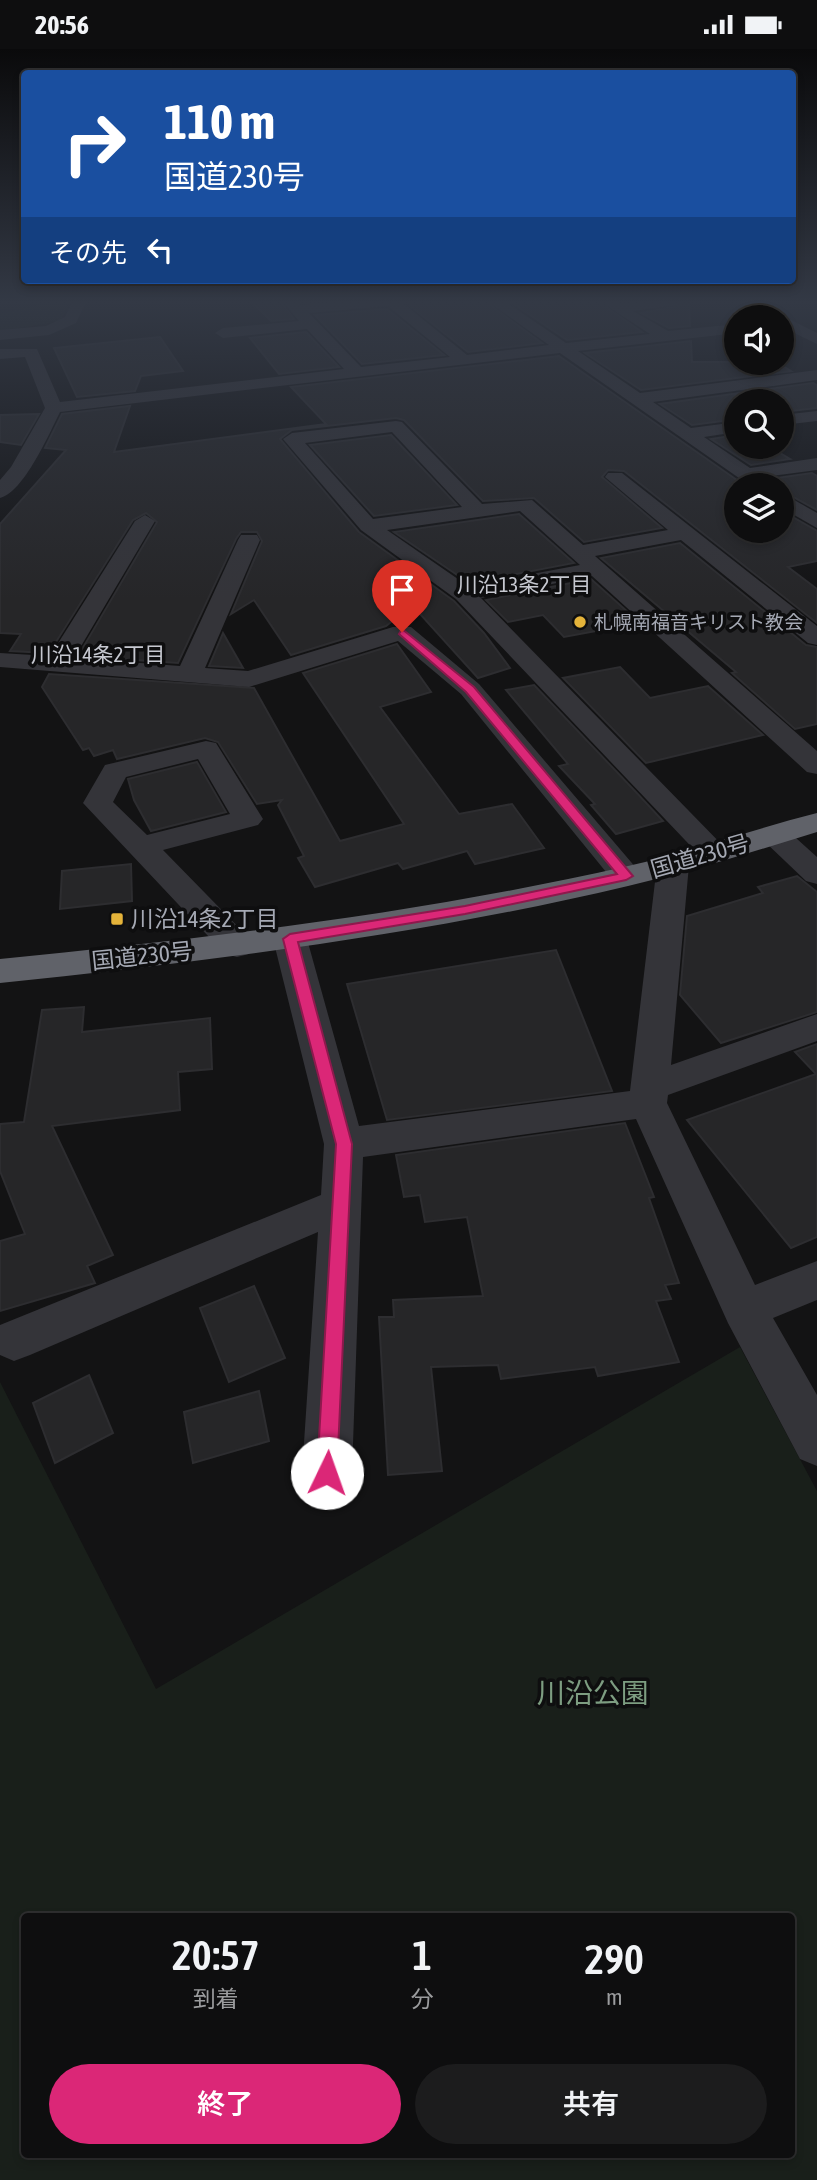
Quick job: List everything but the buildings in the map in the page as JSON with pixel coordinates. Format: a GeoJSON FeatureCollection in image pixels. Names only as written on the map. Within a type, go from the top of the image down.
{"type":"FeatureCollection","features":[{"type":"Feature","properties":{"kind":"highway","name":"国道230号"},"geometry":{"type":"LineString","coordinates":[[0,971],[237,946],[465,910],[673,865],[817,822]]}},
{"type":"Feature","properties":{"kind":"street"},"geometry":{"type":"LineString","coordinates":[[50,399],[54,408]]}},
{"type":"Feature","properties":{"kind":"street"},"geometry":{"type":"LineString","coordinates":[[54,408],[128,399]]}},
{"type":"Feature","properties":{"kind":"street"},"geometry":{"type":"LineString","coordinates":[[638,399],[745,473]]}},
{"type":"Feature","properties":{"kind":"street"},"geometry":{"type":"LineString","coordinates":[[0,492],[19,470],[54,408]]}},
{"type":"Feature","properties":{"kind":"street"},"geometry":{"type":"LineString","coordinates":[[794,419],[817,416]]}},
{"type":"Feature","properties":{"kind":"street"},"geometry":{"type":"LineString","coordinates":[[476,510],[396,426],[292,439],[368,526],[464,594],[715,853]]}},
{"type":"Feature","properties":{"kind":"street"},"geometry":{"type":"LineString","coordinates":[[687,434],[724,429]]}},
{"type":"Feature","properties":{"kind":"street"},"geometry":{"type":"LineString","coordinates":[[779,473],[817,464]]}},
{"type":"Feature","properties":{"kind":"street"},"geometry":{"type":"LineString","coordinates":[[615,477],[817,638]]}},
{"type":"Feature","properties":{"kind":"street"},"geometry":{"type":"LineString","coordinates":[[368,526],[525,504],[817,765]]}},
{"type":"Feature","properties":{"kind":"street"},"geometry":{"type":"LineString","coordinates":[[794,507],[817,522]]}},
{"type":"Feature","properties":{"kind":"street"},"geometry":{"type":"LineString","coordinates":[[58,664],[145,521]]}},
{"type":"Feature","properties":{"kind":"street"},"geometry":{"type":"LineString","coordinates":[[464,594],[685,533]]}},
{"type":"Feature","properties":{"kind":"street"},"geometry":{"type":"LineString","coordinates":[[189,675],[249,540]]}},
{"type":"Feature","properties":{"kind":"street"},"geometry":{"type":"LineString","coordinates":[[0,660],[249,679],[402,632],[470,689],[626,876]]}},
{"type":"Feature","properties":{"kind":"street"},"geometry":{"type":"LineString","coordinates":[[141,846],[248,819],[206,749],[115,771],[98,803],[237,946]]}},
{"type":"Feature","properties":{"kind":"street"},"geometry":{"type":"LineString","coordinates":[[775,835],[817,874]]}},
{"type":"Feature","properties":{"kind":"street"},"geometry":{"type":"LineString","coordinates":[[673,865],[649,1095],[744,1309],[817,1441]]}},
{"type":"Feature","properties":{"kind":"street"},"geometry":{"type":"LineString","coordinates":[[290,939],[344,1144],[327,1473]]}},
{"type":"Feature","properties":{"kind":"street"},"geometry":{"type":"LineString","coordinates":[[344,1144],[649,1095],[817,1027]]}},
{"type":"Feature","properties":{"kind":"street"},"geometry":{"type":"LineString","coordinates":[[14,1340],[342,1204]]}},
{"type":"Feature","properties":{"kind":"street"},"geometry":{"type":"LineString","coordinates":[[744,1309],[817,1280]]}},
{"type":"Feature","properties":{"kind":"green space","name":"川沿公園"},"geometry":{"type":"Polygon","coordinates":[[[740,1347],[817,1491],[817,2180],[0,2180],[0,1382],[156,1689],[740,1347]]]}},
{"type":"Feature","properties":{"kind":"place","name":"札幌南福音キリスト教会"},"geometry":{"type":"Point","coordinates":[580,622]}},
{"type":"Feature","properties":{"kind":"place","name":"川沿14条2丁目"},"geometry":{"type":"Point","coordinates":[117,919]}},
{"type":"Feature","properties":{"kind":"district","name":"川沿13条2丁目"},"geometry":{"type":"Point","coordinates":[524,585]}},
{"type":"Feature","properties":{"kind":"district","name":"川沿14条2丁目"},"geometry":{"type":"Point","coordinates":[98,655]}},
{"type":"Feature","properties":{"kind":"route"},"geometry":{"type":"LineString","coordinates":[[327,1473],[344,1144],[290,939],[465,910],[626,876],[470,689],[402,632]]}}]}
